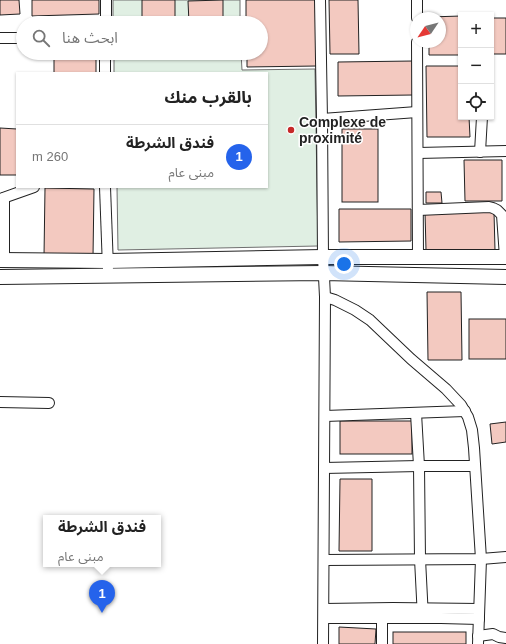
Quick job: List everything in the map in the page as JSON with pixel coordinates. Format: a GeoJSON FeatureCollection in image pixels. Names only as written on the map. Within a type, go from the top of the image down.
{"type":"FeatureCollection","features":[{"type":"Feature","properties":{"kind":"street"},"geometry":{"type":"LineString","coordinates":[[106,0],[106,16]]}},
{"type":"Feature","properties":{"kind":"street"},"geometry":{"type":"LineString","coordinates":[[320,0],[323,273],[325,297],[323,644]]}},
{"type":"Feature","properties":{"kind":"street"},"geometry":{"type":"LineString","coordinates":[[417,0],[417,12]]}},
{"type":"Feature","properties":{"kind":"street"},"geometry":{"type":"LineString","coordinates":[[0,38],[16,38]]}},
{"type":"Feature","properties":{"kind":"street"},"geometry":{"type":"LineString","coordinates":[[417,48],[418,258]]}},
{"type":"Feature","properties":{"kind":"street"},"geometry":{"type":"LineString","coordinates":[[105,72],[106,60]]}},
{"type":"Feature","properties":{"kind":"street"},"geometry":{"type":"LineString","coordinates":[[322,118],[417,112]]}},
{"type":"Feature","properties":{"kind":"street"},"geometry":{"type":"LineString","coordinates":[[480,152],[482,120]]}},
{"type":"Feature","properties":{"kind":"street"},"geometry":{"type":"LineString","coordinates":[[418,153],[506,151]]}},
{"type":"Feature","properties":{"kind":"street"},"geometry":{"type":"LineString","coordinates":[[31,188],[2,198],[2,260],[108,261],[323,257],[505,257],[502,215],[497,210],[489,208],[418,210]]}},
{"type":"Feature","properties":{"kind":"street"},"geometry":{"type":"LineString","coordinates":[[105,188],[108,276]]}},
{"type":"Feature","properties":{"kind":"street"},"geometry":{"type":"LineString","coordinates":[[0,277],[323,273],[506,277]]}},
{"type":"Feature","properties":{"kind":"street"},"geometry":{"type":"LineString","coordinates":[[325,297],[335,300],[355,310],[370,320],[411,359],[446,389],[465,411],[472,430],[481,559],[478,640],[493,634],[506,638]]}},
{"type":"Feature","properties":{"kind":"street"},"geometry":{"type":"LineString","coordinates":[[0,402],[49,403]]}},
{"type":"Feature","properties":{"kind":"street"},"geometry":{"type":"LineString","coordinates":[[324,416],[465,411]]}},
{"type":"Feature","properties":{"kind":"street"},"geometry":{"type":"LineString","coordinates":[[416,413],[423,613]]}},
{"type":"Feature","properties":{"kind":"street"},"geometry":{"type":"LineString","coordinates":[[324,468],[475,466]]}},
{"type":"Feature","properties":{"kind":"street"},"geometry":{"type":"LineString","coordinates":[[324,560],[481,559],[506,557]]}},
{"type":"Feature","properties":{"kind":"street"},"geometry":{"type":"LineString","coordinates":[[324,614],[382,618],[479,609]]}},
{"type":"Feature","properties":{"kind":"street"},"geometry":{"type":"LineString","coordinates":[[324,614],[423,613],[479,619]]}},
{"type":"Feature","properties":{"kind":"street"},"geometry":{"type":"LineString","coordinates":[[382,618],[382,644]]}},
{"type":"Feature","properties":{"kind":"green space"},"geometry":{"type":"Polygon","coordinates":[[[113,0],[240,0],[240,16],[113,16],[113,0]]]}},
{"type":"Feature","properties":{"kind":"green space","name":"Complexe de proximité"},"geometry":{"type":"Polygon","coordinates":[[[114,60],[241,60],[242,70],[315,69],[318,246],[118,250],[117,188],[268,188],[268,72],[114,72],[114,60]]]}},
{"type":"Feature","properties":{"kind":"building"},"geometry":{"type":"Polygon","coordinates":[[[0,0],[19,0],[20,14],[0,15],[0,0]]]}},
{"type":"Feature","properties":{"kind":"building"},"geometry":{"type":"Polygon","coordinates":[[[32,0],[99,0],[99,14],[32,16],[32,0]]]}},
{"type":"Feature","properties":{"kind":"building"},"geometry":{"type":"Polygon","coordinates":[[[142,0],[175,0],[175,16],[142,16],[142,0]]]}},
{"type":"Feature","properties":{"kind":"building"},"geometry":{"type":"Polygon","coordinates":[[[223,0],[223,16],[189,16],[188,1],[223,0]]]}},
{"type":"Feature","properties":{"kind":"building"},"geometry":{"type":"Polygon","coordinates":[[[246,0],[316,0],[317,66],[247,67],[247,60],[268,60],[268,16],[246,16],[246,0]]]}},
{"type":"Feature","properties":{"kind":"building"},"geometry":{"type":"Polygon","coordinates":[[[329,0],[358,0],[359,54],[330,54],[329,0]]]}},
{"type":"Feature","properties":{"kind":"building"},"geometry":{"type":"Polygon","coordinates":[[[446,16],[458,16],[458,55],[429,55],[429,48],[446,48],[446,16]]]}},
{"type":"Feature","properties":{"kind":"building"},"geometry":{"type":"Polygon","coordinates":[[[494,18],[506,18],[506,54],[494,54],[494,18]]]}},
{"type":"Feature","properties":{"kind":"building"},"geometry":{"type":"Polygon","coordinates":[[[54,60],[96,60],[96,72],[54,72],[54,60]]]}},
{"type":"Feature","properties":{"kind":"building"},"geometry":{"type":"Polygon","coordinates":[[[413,61],[413,95],[338,96],[338,62],[413,61]]]}},
{"type":"Feature","properties":{"kind":"building"},"geometry":{"type":"Polygon","coordinates":[[[426,66],[458,66],[458,120],[469,120],[470,137],[427,137],[426,66]]]}},
{"type":"Feature","properties":{"kind":"building"},"geometry":{"type":"Polygon","coordinates":[[[0,128],[16,129],[16,175],[0,175],[0,128]]]}},
{"type":"Feature","properties":{"kind":"building"},"geometry":{"type":"Polygon","coordinates":[[[342,129],[378,129],[378,202],[342,202],[342,129]]]}},
{"type":"Feature","properties":{"kind":"building"},"geometry":{"type":"Polygon","coordinates":[[[464,160],[502,160],[502,201],[465,201],[464,160]]]}},
{"type":"Feature","properties":{"kind":"building"},"geometry":{"type":"Polygon","coordinates":[[[45,188],[94,189],[93,257],[44,256],[45,188]]]}},
{"type":"Feature","properties":{"kind":"building"},"geometry":{"type":"Polygon","coordinates":[[[426,192],[441,192],[442,203],[426,203],[426,192]]]}},
{"type":"Feature","properties":{"kind":"building"},"geometry":{"type":"Polygon","coordinates":[[[339,209],[411,209],[411,241],[339,242],[339,209]]]}},
{"type":"Feature","properties":{"kind":"building"},"geometry":{"type":"Polygon","coordinates":[[[425,212],[494,212],[495,250],[426,250],[425,212]]]}},
{"type":"Feature","properties":{"kind":"building"},"geometry":{"type":"Polygon","coordinates":[[[427,292],[461,292],[462,360],[428,360],[427,292]]]}},
{"type":"Feature","properties":{"kind":"building"},"geometry":{"type":"Polygon","coordinates":[[[469,319],[506,319],[506,359],[469,359],[469,319]]]}},
{"type":"Feature","properties":{"kind":"building"},"geometry":{"type":"Polygon","coordinates":[[[340,421],[412,421],[412,454],[340,454],[340,421]]]}},
{"type":"Feature","properties":{"kind":"building"},"geometry":{"type":"Polygon","coordinates":[[[506,422],[506,442],[492,444],[490,424],[506,422]]]}},
{"type":"Feature","properties":{"kind":"building"},"geometry":{"type":"Polygon","coordinates":[[[340,479],[372,479],[372,551],[339,551],[340,479]]]}},
{"type":"Feature","properties":{"kind":"building"},"geometry":{"type":"Polygon","coordinates":[[[339,627],[376,629],[375,644],[339,644],[339,627]]]}},
{"type":"Feature","properties":{"kind":"building"},"geometry":{"type":"Polygon","coordinates":[[[393,632],[466,632],[466,644],[393,644],[393,632]]]}},
{"type":"Feature","properties":{"kind":"place","name":"Complexe de proximité"},"geometry":{"type":"Point","coordinates":[291,130]}},
{"type":"Feature","properties":{"kind":"place","name":"فندق الشرطة"},"geometry":{"type":"Point","coordinates":[102,613]}}]}
